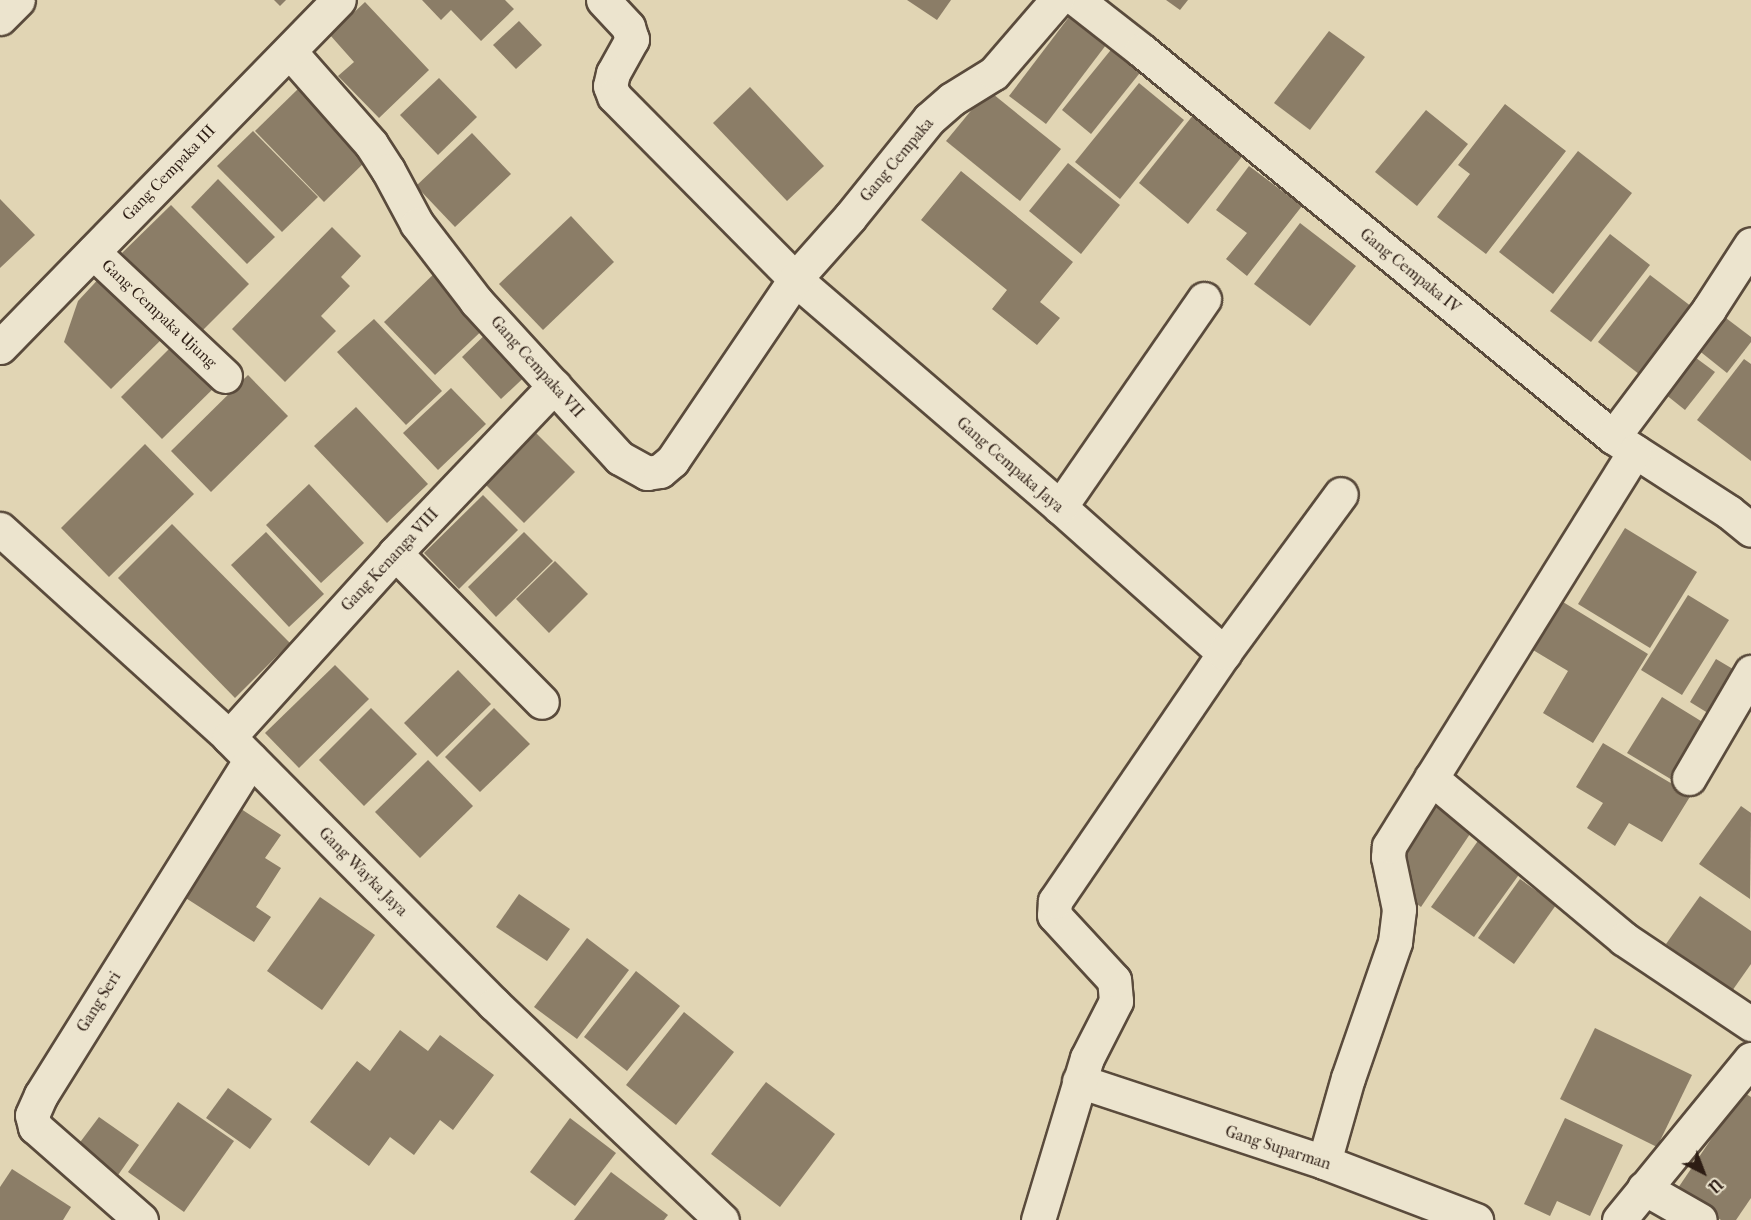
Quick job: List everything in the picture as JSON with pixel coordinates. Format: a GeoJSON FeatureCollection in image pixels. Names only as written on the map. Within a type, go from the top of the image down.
{"type":"FeatureCollection","features":[{"type":"Feature","properties":{"kind":"street"},"geometry":{"type":"LineString","coordinates":[[0,18],[18,0]]}},
{"type":"Feature","properties":{"kind":"street","name":"Gang Cempaka III"},"geometry":{"type":"LineString","coordinates":[[0,347],[271,67],[290,52],[339,0]]}},
{"type":"Feature","properties":{"kind":"street","name":"Gang Cempaka Jaya"},"geometry":{"type":"LineString","coordinates":[[603,0],[628,27],[632,39],[613,73],[610,86],[614,96],[795,279],[1060,507],[1224,653]]}},
{"type":"Feature","properties":{"kind":"street","name":"Gang Cempaka"},"geometry":{"type":"LineString","coordinates":[[795,279],[850,217],[929,119],[952,99],[994,73],[1057,0]]}},
{"type":"Feature","properties":{"kind":"street","name":"Gang Cempaka IV"},"geometry":{"type":"LineString","coordinates":[[1077,0],[1624,444],[1729,512],[1751,530]]}},
{"type":"Feature","properties":{"kind":"street","name":"Gang Cempaka VII"},"geometry":{"type":"LineString","coordinates":[[290,52],[371,144],[417,224],[476,301],[620,458],[646,473],[660,471],[672,461],[795,279]]}},
{"type":"Feature","properties":{"kind":"street"},"geometry":{"type":"LineString","coordinates":[[1324,1161],[1348,1078],[1395,942],[1399,909],[1388,857],[1389,846],[1431,778],[1624,444],[1751,244]]}},
{"type":"Feature","properties":{"kind":"street","name":"Gang Cempaka Ujung"},"geometry":{"type":"LineString","coordinates":[[93,252],[225,376]]}},
{"type":"Feature","properties":{"kind":"street"},"geometry":{"type":"LineString","coordinates":[[1060,507],[1204,299]]}},
{"type":"Feature","properties":{"kind":"street","name":"Gang Kenanga VIII"},"geometry":{"type":"LineString","coordinates":[[240,748],[395,553],[554,386]]}},
{"type":"Feature","properties":{"kind":"street"},"geometry":{"type":"LineString","coordinates":[[1038,1220],[1087,1058],[1116,1001],[1114,980],[1054,915],[1053,907],[1224,653],[1341,494]]}},
{"type":"Feature","properties":{"kind":"street","name":"Gang Wayka Jaya"},"geometry":{"type":"LineString","coordinates":[[0,529],[240,748],[494,1004],[722,1220]]}},
{"type":"Feature","properties":{"kind":"street"},"geometry":{"type":"LineString","coordinates":[[395,553],[542,702]]}},
{"type":"Feature","properties":{"kind":"street"},"geometry":{"type":"LineString","coordinates":[[1689,778],[1751,672]]}},
{"type":"Feature","properties":{"kind":"street","name":"Gang Seri"},"geometry":{"type":"LineString","coordinates":[[141,1220],[35,1127],[32,1115],[41,1095],[240,748]]}},
{"type":"Feature","properties":{"kind":"street"},"geometry":{"type":"LineString","coordinates":[[1431,778],[1624,939],[1751,1024]]}},
{"type":"Feature","properties":{"kind":"street"},"geometry":{"type":"LineString","coordinates":[[1619,1220],[1751,1059]]}},
{"type":"Feature","properties":{"kind":"street","name":"Gang Suparman"},"geometry":{"type":"LineString","coordinates":[[1079,1081],[1324,1161],[1476,1220]]}},
{"type":"Feature","properties":{"kind":"street"},"geometry":{"type":"LineString","coordinates":[[1644,1188],[1700,1220]]}},
{"type":"Feature","properties":{"kind":"building"},"geometry":{"type":"Polygon","coordinates":[[[274,0],[286,0],[280,6],[274,0]]]}},
{"type":"Feature","properties":{"kind":"building"},"geometry":{"type":"Polygon","coordinates":[[[422,0],[505,0],[514,9],[481,41],[451,10],[441,20],[422,0]]]}},
{"type":"Feature","properties":{"kind":"building"},"geometry":{"type":"Polygon","coordinates":[[[907,0],[951,0],[937,20],[907,0]]]}},
{"type":"Feature","properties":{"kind":"building"},"geometry":{"type":"Polygon","coordinates":[[[1166,0],[1188,0],[1180,10],[1166,0]]]}},
{"type":"Feature","properties":{"kind":"building"},"geometry":{"type":"Polygon","coordinates":[[[365,2],[429,70],[379,118],[338,76],[354,62],[330,35],[365,2]]]}},
{"type":"Feature","properties":{"kind":"building"},"geometry":{"type":"Polygon","coordinates":[[[1072,13],[1109,41],[1046,124],[1009,96],[1072,13]]]}},
{"type":"Feature","properties":{"kind":"building"},"geometry":{"type":"Polygon","coordinates":[[[519,21],[542,45],[516,69],[493,45],[519,21]]]}},
{"type":"Feature","properties":{"kind":"building"},"geometry":{"type":"Polygon","coordinates":[[[1329,31],[1365,57],[1310,130],[1274,103],[1329,31]]]}},
{"type":"Feature","properties":{"kind":"building"},"geometry":{"type":"Polygon","coordinates":[[[1114,46],[1143,69],[1091,134],[1062,110],[1114,46]]]}},
{"type":"Feature","properties":{"kind":"building"},"geometry":{"type":"Polygon","coordinates":[[[439,78],[477,117],[438,155],[400,115],[439,78]]]}},
{"type":"Feature","properties":{"kind":"building"},"geometry":{"type":"Polygon","coordinates":[[[1139,83],[1184,120],[1120,199],[1075,162],[1139,83]]]}},
{"type":"Feature","properties":{"kind":"building"},"geometry":{"type":"Polygon","coordinates":[[[300,87],[369,158],[324,202],[255,131],[300,87]]]}},
{"type":"Feature","properties":{"kind":"building"},"geometry":{"type":"Polygon","coordinates":[[[750,87],[824,166],[787,201],[713,123],[750,87]]]}},
{"type":"Feature","properties":{"kind":"building"},"geometry":{"type":"Polygon","coordinates":[[[988,90],[1061,149],[1020,201],[946,141],[988,90]]]}},
{"type":"Feature","properties":{"kind":"building"},"geometry":{"type":"Polygon","coordinates":[[[1505,104],[1566,151],[1486,254],[1437,217],[1470,174],[1458,165],[1505,104]]]}},
{"type":"Feature","properties":{"kind":"building"},"geometry":{"type":"Polygon","coordinates":[[[1198,109],[1248,149],[1188,224],[1139,183],[1198,109]]]}},
{"type":"Feature","properties":{"kind":"building"},"geometry":{"type":"Polygon","coordinates":[[[1426,110],[1468,144],[1417,206],[1375,172],[1426,110]]]}},
{"type":"Feature","properties":{"kind":"building"},"geometry":{"type":"Polygon","coordinates":[[[253,131],[318,197],[282,232],[217,166],[253,131]]]}},
{"type":"Feature","properties":{"kind":"building"},"geometry":{"type":"Polygon","coordinates":[[[472,133],[511,174],[455,227],[416,186],[472,133]]]}},
{"type":"Feature","properties":{"kind":"building"},"geometry":{"type":"Polygon","coordinates":[[[1578,151],[1632,193],[1553,294],[1499,252],[1578,151]]]}},
{"type":"Feature","properties":{"kind":"building"},"geometry":{"type":"Polygon","coordinates":[[[1068,163],[1120,205],[1081,254],[1029,211],[1068,163]]]}},
{"type":"Feature","properties":{"kind":"building"},"geometry":{"type":"Polygon","coordinates":[[[1249,166],[1302,206],[1247,276],[1226,259],[1247,233],[1216,210],[1249,166]]]}},
{"type":"Feature","properties":{"kind":"building"},"geometry":{"type":"Polygon","coordinates":[[[961,171],[1073,262],[1040,302],[1060,318],[1037,345],[992,309],[1007,290],[921,220],[961,171]]]}},
{"type":"Feature","properties":{"kind":"building"},"geometry":{"type":"Polygon","coordinates":[[[218,179],[275,237],[247,264],[191,207],[218,179]]]}},
{"type":"Feature","properties":{"kind":"building"},"geometry":{"type":"Polygon","coordinates":[[[0,199],[35,235],[0,268],[0,199]]]}},
{"type":"Feature","properties":{"kind":"building"},"geometry":{"type":"Polygon","coordinates":[[[171,205],[249,284],[201,332],[122,253],[171,205]]]}},
{"type":"Feature","properties":{"kind":"building"},"geometry":{"type":"Polygon","coordinates":[[[571,216],[614,262],[543,330],[499,284],[571,216]]]}},
{"type":"Feature","properties":{"kind":"building"},"geometry":{"type":"Polygon","coordinates":[[[1300,223],[1356,266],[1310,326],[1254,284],[1300,223]]]}},
{"type":"Feature","properties":{"kind":"building"},"geometry":{"type":"Polygon","coordinates":[[[332,227],[361,256],[341,277],[350,286],[321,316],[336,331],[285,382],[232,329],[332,227]]]}},
{"type":"Feature","properties":{"kind":"building"},"geometry":{"type":"Polygon","coordinates":[[[1610,234],[1650,265],[1591,342],[1550,311],[1610,234]]]}},
{"type":"Feature","properties":{"kind":"building"},"geometry":{"type":"Polygon","coordinates":[[[439,269],[490,323],[435,375],[384,322],[439,269]]]}},
{"type":"Feature","properties":{"kind":"building"},"geometry":{"type":"Polygon","coordinates":[[[104,273],[166,335],[111,389],[64,342],[78,301],[104,273]]]}},
{"type":"Feature","properties":{"kind":"building"},"geometry":{"type":"Polygon","coordinates":[[[1650,275],[1696,310],[1644,378],[1598,342],[1650,275]]]}},
{"type":"Feature","properties":{"kind":"building"},"geometry":{"type":"Polygon","coordinates":[[[1718,312],[1751,337],[1751,342],[1727,373],[1692,345],[1718,312]]]}},
{"type":"Feature","properties":{"kind":"building"},"geometry":{"type":"Polygon","coordinates":[[[374,319],[442,391],[406,425],[337,352],[374,319]]]}},
{"type":"Feature","properties":{"kind":"building"},"geometry":{"type":"Polygon","coordinates":[[[492,328],[532,370],[501,399],[462,357],[492,328]]]}},
{"type":"Feature","properties":{"kind":"building"},"geometry":{"type":"Polygon","coordinates":[[[180,338],[222,380],[162,439],[121,397],[180,338]]]}},
{"type":"Feature","properties":{"kind":"building"},"geometry":{"type":"Polygon","coordinates":[[[1684,349],[1715,372],[1685,410],[1655,386],[1684,349]]]}},
{"type":"Feature","properties":{"kind":"building"},"geometry":{"type":"Polygon","coordinates":[[[1744,359],[1751,364],[1751,461],[1697,420],[1744,359]]]}},
{"type":"Feature","properties":{"kind":"building"},"geometry":{"type":"Polygon","coordinates":[[[248,375],[288,416],[211,492],[171,451],[248,375]]]}},
{"type":"Feature","properties":{"kind":"building"},"geometry":{"type":"Polygon","coordinates":[[[451,388],[486,424],[438,470],[403,433],[451,388]]]}},
{"type":"Feature","properties":{"kind":"building"},"geometry":{"type":"Polygon","coordinates":[[[356,407],[428,484],[387,523],[314,446],[356,407]]]}},
{"type":"Feature","properties":{"kind":"building"},"geometry":{"type":"Polygon","coordinates":[[[535,432],[575,472],[524,523],[483,482],[535,432]]]}},
{"type":"Feature","properties":{"kind":"building"},"geometry":{"type":"Polygon","coordinates":[[[145,444],[194,494],[109,577],[61,528],[145,444]]]}},
{"type":"Feature","properties":{"kind":"building"},"geometry":{"type":"Polygon","coordinates":[[[309,484],[364,543],[321,583],[266,525],[309,484]]]}},
{"type":"Feature","properties":{"kind":"building"},"geometry":{"type":"Polygon","coordinates":[[[483,495],[518,530],[459,589],[424,553],[483,495]]]}},
{"type":"Feature","properties":{"kind":"building"},"geometry":{"type":"Polygon","coordinates":[[[172,524],[290,643],[235,698],[118,578],[172,524]]]}},
{"type":"Feature","properties":{"kind":"building"},"geometry":{"type":"Polygon","coordinates":[[[1625,528],[1697,572],[1650,648],[1578,604],[1625,528]]]}},
{"type":"Feature","properties":{"kind":"building"},"geometry":{"type":"Polygon","coordinates":[[[266,532],[324,594],[289,627],[231,565],[266,532]]]}},
{"type":"Feature","properties":{"kind":"building"},"geometry":{"type":"Polygon","coordinates":[[[524,532],[553,561],[496,617],[468,587],[524,532]]]}},
{"type":"Feature","properties":{"kind":"building"},"geometry":{"type":"Polygon","coordinates":[[[555,561],[588,594],[549,633],[516,599],[555,561]]]}},
{"type":"Feature","properties":{"kind":"building"},"geometry":{"type":"Polygon","coordinates":[[[1688,595],[1729,620],[1682,695],[1641,670],[1688,595]]]}},
{"type":"Feature","properties":{"kind":"building"},"geometry":{"type":"Polygon","coordinates":[[[1563,602],[1648,654],[1593,743],[1543,713],[1568,671],[1533,650],[1563,602]]]}},
{"type":"Feature","properties":{"kind":"building"},"geometry":{"type":"Polygon","coordinates":[[[1716,659],[1743,675],[1716,718],[1690,702],[1716,659]]]}},
{"type":"Feature","properties":{"kind":"building"},"geometry":{"type":"Polygon","coordinates":[[[335,665],[369,699],[299,768],[265,733],[335,665]]]}},
{"type":"Feature","properties":{"kind":"building"},"geometry":{"type":"Polygon","coordinates":[[[458,670],[491,704],[437,757],[404,723],[458,670]]]}},
{"type":"Feature","properties":{"kind":"building"},"geometry":{"type":"Polygon","coordinates":[[[1662,697],[1709,726],[1674,781],[1627,753],[1662,697]]]}},
{"type":"Feature","properties":{"kind":"building"},"geometry":{"type":"Polygon","coordinates":[[[371,708],[417,754],[364,806],[319,760],[371,708]]]}},
{"type":"Feature","properties":{"kind":"building"},"geometry":{"type":"Polygon","coordinates":[[[494,708],[530,744],[480,792],[445,757],[494,708]]]}},
{"type":"Feature","properties":{"kind":"building"},"geometry":{"type":"Polygon","coordinates":[[[1603,743],[1691,795],[1662,842],[1629,823],[1615,846],[1587,828],[1603,803],[1576,787],[1603,743]]]}},
{"type":"Feature","properties":{"kind":"building"},"geometry":{"type":"Polygon","coordinates":[[[428,760],[473,806],[420,858],[375,812],[428,760]]]}},
{"type":"Feature","properties":{"kind":"building"},"geometry":{"type":"Polygon","coordinates":[[[1439,800],[1476,825],[1421,907],[1401,892],[1398,858],[1439,800]]]}},
{"type":"Feature","properties":{"kind":"building"},"geometry":{"type":"Polygon","coordinates":[[[235,805],[281,835],[265,858],[281,868],[256,907],[271,917],[254,942],[178,893],[235,805]]]}},
{"type":"Feature","properties":{"kind":"building"},"geometry":{"type":"Polygon","coordinates":[[[1741,806],[1751,813],[1750,899],[1699,864],[1741,806]]]}},
{"type":"Feature","properties":{"kind":"building"},"geometry":{"type":"Polygon","coordinates":[[[1480,838],[1523,869],[1474,937],[1431,907],[1480,838]]]}},
{"type":"Feature","properties":{"kind":"building"},"geometry":{"type":"Polygon","coordinates":[[[1520,879],[1556,905],[1514,964],[1478,938],[1520,879]]]}},
{"type":"Feature","properties":{"kind":"building"},"geometry":{"type":"Polygon","coordinates":[[[519,894],[570,929],[547,961],[496,927],[519,894]]]}},
{"type":"Feature","properties":{"kind":"building"},"geometry":{"type":"Polygon","coordinates":[[[1700,896],[1751,931],[1751,964],[1732,991],[1666,944],[1700,896]]]}},
{"type":"Feature","properties":{"kind":"building"},"geometry":{"type":"Polygon","coordinates":[[[320,897],[375,935],[322,1010],[267,971],[320,897]]]}},
{"type":"Feature","properties":{"kind":"building"},"geometry":{"type":"Polygon","coordinates":[[[587,938],[629,970],[577,1039],[534,1007],[587,938]]]}},
{"type":"Feature","properties":{"kind":"building"},"geometry":{"type":"Polygon","coordinates":[[[636,971],[680,1006],[627,1071],[584,1037],[636,971]]]}},
{"type":"Feature","properties":{"kind":"building"},"geometry":{"type":"Polygon","coordinates":[[[684,1012],[734,1052],[676,1125],[626,1085],[684,1012]]]}},
{"type":"Feature","properties":{"kind":"building"},"geometry":{"type":"Polygon","coordinates":[[[1595,1028],[1692,1075],[1657,1147],[1560,1099],[1595,1028]]]}},
{"type":"Feature","properties":{"kind":"building"},"geometry":{"type":"Polygon","coordinates":[[[400,1030],[428,1051],[440,1035],[494,1075],[453,1130],[440,1120],[414,1155],[390,1137],[369,1166],[310,1122],[357,1061],[370,1071],[400,1030]]]}},
{"type":"Feature","properties":{"kind":"building"},"geometry":{"type":"Polygon","coordinates":[[[766,1082],[835,1134],[780,1207],[711,1154],[766,1082]]]}},
{"type":"Feature","properties":{"kind":"building"},"geometry":{"type":"Polygon","coordinates":[[[228,1088],[272,1119],[250,1149],[206,1118],[228,1088]]]}},
{"type":"Feature","properties":{"kind":"building"},"geometry":{"type":"Polygon","coordinates":[[[1743,1092],[1751,1097],[1751,1198],[1736,1220],[1721,1220],[1676,1191],[1743,1092]]]}},
{"type":"Feature","properties":{"kind":"building"},"geometry":{"type":"Polygon","coordinates":[[[178,1102],[234,1141],[184,1212],[128,1172],[178,1102]]]}},
{"type":"Feature","properties":{"kind":"building"},"geometry":{"type":"Polygon","coordinates":[[[99,1117],[139,1145],[116,1178],[75,1149],[99,1117]]]}},
{"type":"Feature","properties":{"kind":"building"},"geometry":{"type":"Polygon","coordinates":[[[570,1118],[616,1153],[575,1206],[530,1172],[570,1118]]]}},
{"type":"Feature","properties":{"kind":"building"},"geometry":{"type":"Polygon","coordinates":[[[1565,1118],[1623,1145],[1590,1216],[1557,1201],[1550,1216],[1524,1204],[1565,1118]]]}},
{"type":"Feature","properties":{"kind":"building"},"geometry":{"type":"Polygon","coordinates":[[[12,1169],[71,1207],[63,1220],[0,1220],[0,1187],[12,1169]]]}},
{"type":"Feature","properties":{"kind":"building"},"geometry":{"type":"Polygon","coordinates":[[[611,1172],[668,1215],[664,1220],[574,1220],[611,1172]]]}}]}
